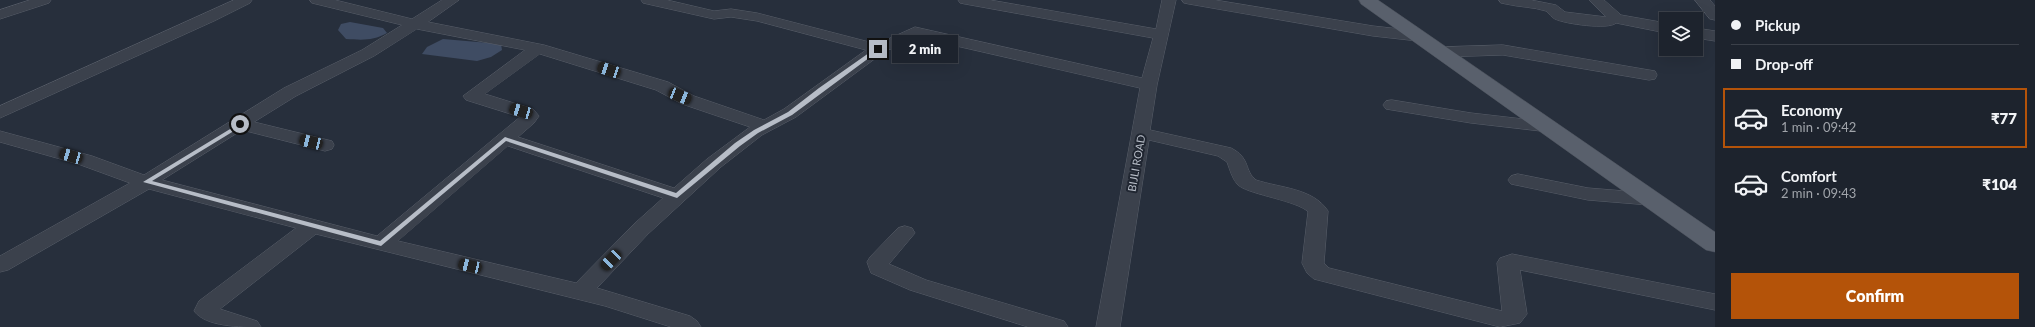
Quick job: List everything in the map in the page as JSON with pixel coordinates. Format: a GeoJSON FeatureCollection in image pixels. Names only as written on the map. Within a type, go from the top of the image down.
{"type":"FeatureCollection","features":[{"type":"Feature","properties":{"kind":"main road"},"geometry":{"type":"LineString","coordinates":[[1367,0],[1715,244]]}},
{"type":"Feature","properties":{"kind":"street"},"geometry":{"type":"LineString","coordinates":[[0,15],[44,0]]}},
{"type":"Feature","properties":{"kind":"street"},"geometry":{"type":"LineString","coordinates":[[0,113],[209,18],[245,0]]}},
{"type":"Feature","properties":{"kind":"street"},"geometry":{"type":"LineString","coordinates":[[317,0],[416,24],[538,48],[662,86],[688,100],[766,126]]}},
{"type":"Feature","properties":{"kind":"street"},"geometry":{"type":"LineString","coordinates":[[0,265],[146,182],[290,92],[346,66],[416,24],[452,0]]}},
{"type":"Feature","properties":{"kind":"street"},"geometry":{"type":"LineString","coordinates":[[648,0],[714,15],[735,14],[757,18],[838,37],[878,49]]}},
{"type":"Feature","properties":{"kind":"street"},"geometry":{"type":"LineString","coordinates":[[965,0],[1162,35]]}},
{"type":"Feature","properties":{"kind":"street","name":"BIJLI ROAD"},"geometry":{"type":"LineString","coordinates":[[1108,327],[1149,85],[1162,35],[1169,0]]}},
{"type":"Feature","properties":{"kind":"street"},"geometry":{"type":"LineString","coordinates":[[1189,0],[1373,31],[1418,36]]}},
{"type":"Feature","properties":{"kind":"street"},"geometry":{"type":"LineString","coordinates":[[1506,0],[1552,8],[1560,16],[1587,21],[1609,22]]}},
{"type":"Feature","properties":{"kind":"street"},"geometry":{"type":"LineString","coordinates":[[1596,0],[1616,19],[1659,27]]}},
{"type":"Feature","properties":{"kind":"street"},"geometry":{"type":"LineString","coordinates":[[1715,2],[1702,0],[1715,16]]}},
{"type":"Feature","properties":{"kind":"street"},"geometry":{"type":"LineString","coordinates":[[581,292],[641,229],[677,196],[738,145],[766,126],[790,113],[878,49],[915,32],[1149,85]]}},
{"type":"Feature","properties":{"kind":"street"},"geometry":{"type":"LineString","coordinates":[[1703,34],[1715,36]]}},
{"type":"Feature","properties":{"kind":"street"},"geometry":{"type":"LineString","coordinates":[[381,244],[530,116],[472,96],[538,48]]}},
{"type":"Feature","properties":{"kind":"street"},"geometry":{"type":"LineString","coordinates":[[1441,52],[1503,50],[1649,75]]}},
{"type":"Feature","properties":{"kind":"street"},"geometry":{"type":"LineString","coordinates":[[1392,105],[1472,118],[1549,127]]}},
{"type":"Feature","properties":{"kind":"street"},"geometry":{"type":"LineString","coordinates":[[240,124],[325,145]]}},
{"type":"Feature","properties":{"kind":"street"},"geometry":{"type":"LineString","coordinates":[[1141,133],[1205,147],[1232,156],[1236,161],[1240,176],[1249,184],[1303,200],[1316,207],[1318,212],[1313,263],[1315,268],[1322,274],[1502,319],[1512,317],[1515,314],[1508,263],[1512,261],[1715,302]]}},
{"type":"Feature","properties":{"kind":"street"},"geometry":{"type":"LineString","coordinates":[[0,136],[85,160],[146,182],[381,244],[581,292],[682,322],[689,327]]}},
{"type":"Feature","properties":{"kind":"street"},"geometry":{"type":"LineString","coordinates":[[505,139],[677,196]]}},
{"type":"Feature","properties":{"kind":"street"},"geometry":{"type":"LineString","coordinates":[[1518,180],[1588,194],[1649,199]]}},
{"type":"Feature","properties":{"kind":"street"},"geometry":{"type":"LineString","coordinates":[[248,327],[211,314],[206,311],[207,307],[313,226]]}},
{"type":"Feature","properties":{"kind":"street"},"geometry":{"type":"LineString","coordinates":[[905,233],[878,262],[879,268],[884,272],[918,285],[1056,327]]}},
{"type":"Feature","properties":{"kind":"water"},"geometry":{"type":"Polygon","coordinates":[[[350,22],[383,28],[387,33],[372,39],[346,39],[338,30],[341,24],[350,22]]]}},
{"type":"Feature","properties":{"kind":"water"},"geometry":{"type":"Polygon","coordinates":[[[443,39],[501,44],[502,50],[491,57],[477,61],[422,54],[427,47],[443,39]]]}},
{"type":"Feature","properties":{"kind":"route"},"geometry":{"type":"LineString","coordinates":[[240,124],[146,182],[381,244],[478,160],[505,139],[677,196],[714,163],[756,131],[790,113],[878,49]]}}]}
